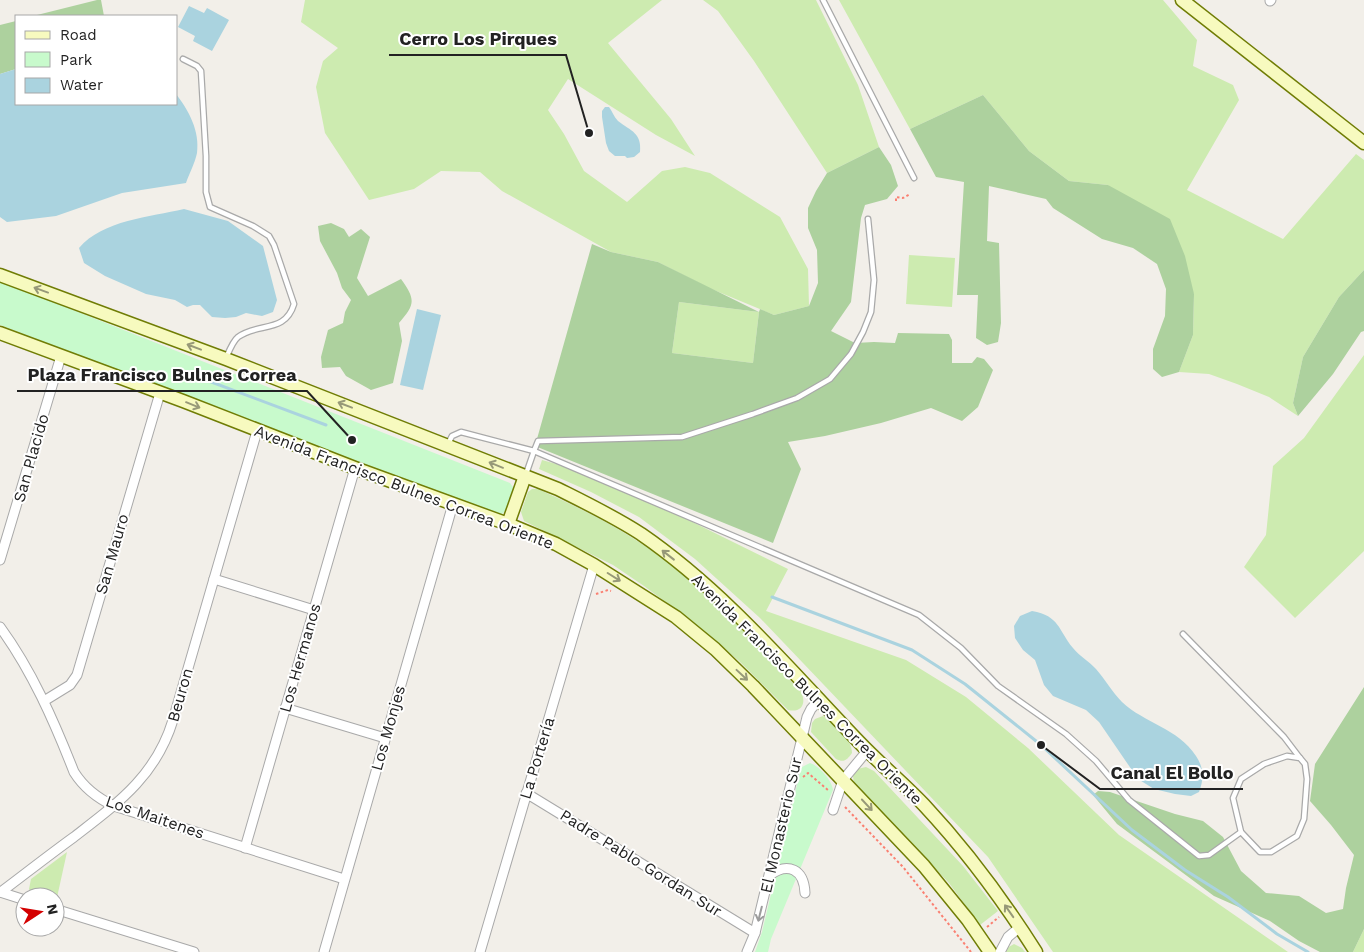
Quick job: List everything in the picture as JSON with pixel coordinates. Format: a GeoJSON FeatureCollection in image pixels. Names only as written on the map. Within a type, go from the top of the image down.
{"type":"FeatureCollection","features":[{"type":"Feature","properties":{"kind":"street"},"geometry":{"type":"LineString","coordinates":[[1182,0],[1364,143]]}},
{"type":"Feature","properties":{"kind":"street","name":"Avenida Francisco Bulnes Correa Oriente"},"geometry":{"type":"LineString","coordinates":[[0,275],[226,359],[558,489],[606,513],[641,534],[698,578],[738,616],[867,751],[917,798],[950,834],[980,872],[1036,952]]}},
{"type":"Feature","properties":{"kind":"street","name":"Avenida Francisco Bulnes Correa Oriente"},"geometry":{"type":"LineString","coordinates":[[0,333],[508,524],[556,544],[594,565],[676,617],[741,674],[924,866],[968,920],[990,952]]}},
{"type":"Feature","properties":{"kind":"street","name":"San Placido"},"geometry":{"type":"LineString","coordinates":[[0,560],[61,356]]}},
{"type":"Feature","properties":{"kind":"street","name":"San Mauro"},"geometry":{"type":"LineString","coordinates":[[44,701],[70,685],[77,675],[160,393]]}},
{"type":"Feature","properties":{"kind":"street","name":"Beuron"},"geometry":{"type":"LineString","coordinates":[[0,892],[129,793],[146,774],[166,740],[257,431]]}},
{"type":"Feature","properties":{"kind":"street","name":"Los Hermanos"},"geometry":{"type":"LineString","coordinates":[[245,848],[355,468]]}},
{"type":"Feature","properties":{"kind":"street"},"geometry":{"type":"LineString","coordinates":[[508,524],[525,476]]}},
{"type":"Feature","properties":{"kind":"street","name":"Los Monjes"},"geometry":{"type":"LineString","coordinates":[[324,952],[453,504]]}},
{"type":"Feature","properties":{"kind":"street","name":"La Portería"},"geometry":{"type":"LineString","coordinates":[[480,952],[594,565]]}},
{"type":"Feature","properties":{"kind":"street"},"geometry":{"type":"LineString","coordinates":[[214,579],[314,610]]}},
{"type":"Feature","properties":{"kind":"street","name":"Los Maitenes"},"geometry":{"type":"LineString","coordinates":[[0,627],[17,652],[44,701],[79,780],[92,793],[114,806],[344,879]]}},
{"type":"Feature","properties":{"kind":"street","name":"El Monasterio Sur"},"geometry":{"type":"LineString","coordinates":[[747,952],[755,933],[770,875],[807,717],[811,708],[819,700]]}},
{"type":"Feature","properties":{"kind":"street"},"geometry":{"type":"LineString","coordinates":[[285,708],[385,738]]}},
{"type":"Feature","properties":{"kind":"street"},"geometry":{"type":"LineString","coordinates":[[833,810],[843,780],[867,751]]}},
{"type":"Feature","properties":{"kind":"street","name":"Padre Pablo Gordan Sur"},"geometry":{"type":"LineString","coordinates":[[526,793],[755,933]]}},
{"type":"Feature","properties":{"kind":"street"},"geometry":{"type":"LineString","coordinates":[[770,875],[778,869],[789,868],[799,873],[805,882],[805,893]]}},
{"type":"Feature","properties":{"kind":"street"},"geometry":{"type":"LineString","coordinates":[[0,892],[15,897]]}},
{"type":"Feature","properties":{"kind":"street"},"geometry":{"type":"LineString","coordinates":[[65,912],[194,952]]}},
{"type":"Feature","properties":{"kind":"street"},"geometry":{"type":"LineString","coordinates":[[1000,952],[1008,936],[1020,927]]}},
{"type":"Feature","properties":{"kind":"lane"},"geometry":{"type":"LineString","coordinates":[[823,0],[914,178]]}},
{"type":"Feature","properties":{"kind":"lane"},"geometry":{"type":"LineString","coordinates":[[183,59],[201,70],[207,200],[210,207],[253,226],[269,236],[274,245],[294,304],[292,312],[279,324],[248,331],[236,338],[226,359]]}},
{"type":"Feature","properties":{"kind":"lane"},"geometry":{"type":"LineString","coordinates":[[525,476],[538,441],[682,437],[797,398],[830,379],[851,354],[863,332],[870,312],[874,280],[868,219]]}},
{"type":"Feature","properties":{"kind":"lane"},"geometry":{"type":"LineString","coordinates":[[448,445],[452,436],[460,432],[534,451],[919,616],[961,648],[998,686],[1066,734],[1096,760],[1130,800],[1198,856],[1209,855],[1241,832]]}},
{"type":"Feature","properties":{"kind":"lane"},"geometry":{"type":"LineString","coordinates":[[1183,634],[1284,737],[1305,764],[1307,779],[1304,820],[1297,836],[1271,852],[1260,852],[1241,832],[1233,798],[1241,779],[1264,764],[1287,756],[1300,758]]}},
{"type":"Feature","properties":{"kind":"path"},"geometry":{"type":"LineString","coordinates":[[896,201],[896,197],[902,198],[910,194]]}},
{"type":"Feature","properties":{"kind":"path"},"geometry":{"type":"LineString","coordinates":[[586,592],[595,595],[608,590],[615,593]]}},
{"type":"Feature","properties":{"kind":"path"},"geometry":{"type":"LineString","coordinates":[[793,776],[804,778],[808,773],[837,798],[903,867],[971,952]]}},
{"type":"Feature","properties":{"kind":"green space"},"geometry":{"type":"Polygon","coordinates":[[[101,0],[104,15],[37,15],[101,0]]]}},
{"type":"Feature","properties":{"kind":"green space"},"geometry":{"type":"Polygon","coordinates":[[[305,0],[662,0],[608,43],[671,119],[695,156],[656,135],[568,79],[548,110],[564,134],[584,171],[627,202],[662,171],[685,167],[710,173],[780,217],[808,269],[809,306],[774,315],[709,288],[658,262],[611,252],[502,191],[480,172],[441,171],[414,189],[369,200],[325,133],[316,87],[323,61],[338,48],[301,22],[305,0]]]}},
{"type":"Feature","properties":{"kind":"green space"},"geometry":{"type":"Polygon","coordinates":[[[703,0],[816,0],[858,85],[879,147],[827,173],[754,61],[718,11],[703,0]]]}},
{"type":"Feature","properties":{"kind":"green space"},"geometry":{"type":"Polygon","coordinates":[[[839,0],[1163,0],[1197,40],[1193,66],[1233,85],[1239,100],[1187,190],[1283,239],[1356,154],[1364,160],[1364,270],[1339,297],[1303,357],[1293,403],[1298,416],[1269,397],[1237,384],[1209,374],[1179,372],[1193,335],[1194,294],[1108,185],[1069,181],[1029,151],[983,95],[910,129],[839,0]]]}},
{"type":"Feature","properties":{"kind":"green space"},"geometry":{"type":"Polygon","coordinates":[[[15,21],[15,69],[0,74],[0,25],[15,21]]]}},
{"type":"Feature","properties":{"kind":"green space"},"geometry":{"type":"Polygon","coordinates":[[[983,95],[1029,151],[1069,181],[1108,185],[1170,219],[1185,256],[1194,294],[1193,335],[1179,372],[1162,377],[1153,369],[1153,349],[1165,316],[1166,289],[1157,264],[1133,248],[1102,239],[1053,208],[1046,199],[989,186],[987,241],[999,243],[1001,323],[998,342],[987,345],[976,338],[978,295],[957,295],[964,182],[936,177],[910,129],[983,95]]]}},
{"type":"Feature","properties":{"kind":"green space"},"geometry":{"type":"Polygon","coordinates":[[[879,147],[891,165],[898,186],[887,199],[865,205],[861,218],[851,302],[831,331],[855,343],[895,343],[898,333],[949,334],[952,340],[952,363],[972,363],[977,357],[984,359],[993,370],[978,407],[962,421],[931,408],[881,423],[825,436],[788,442],[801,469],[773,543],[535,446],[592,244],[611,252],[658,262],[759,312],[760,309],[774,315],[809,306],[818,283],[817,250],[808,228],[808,208],[827,173],[879,147]],[[679,302],[672,353],[753,363],[759,312],[679,302]]]}},
{"type":"Feature","properties":{"kind":"green space"},"geometry":{"type":"Polygon","coordinates":[[[331,223],[344,229],[349,237],[361,229],[370,237],[357,278],[368,296],[401,279],[411,297],[411,306],[399,323],[402,341],[393,383],[371,390],[346,376],[340,367],[322,368],[321,357],[328,330],[343,323],[345,312],[351,300],[342,288],[337,273],[320,241],[318,226],[331,223]]]}},
{"type":"Feature","properties":{"kind":"green space"},"geometry":{"type":"Polygon","coordinates":[[[909,255],[955,258],[952,307],[906,304],[909,255]]]}},
{"type":"Feature","properties":{"kind":"green space"},"geometry":{"type":"Polygon","coordinates":[[[1364,270],[1364,331],[1361,332],[1333,374],[1298,416],[1293,403],[1303,357],[1339,297],[1364,270]]]}},
{"type":"Feature","properties":{"kind":"green space"},"geometry":{"type":"Polygon","coordinates":[[[0,281],[510,483],[515,490],[506,511],[499,516],[0,325],[0,281]]]}},
{"type":"Feature","properties":{"kind":"green space"},"geometry":{"type":"Polygon","coordinates":[[[679,302],[759,312],[753,363],[672,353],[679,302]]]}},
{"type":"Feature","properties":{"kind":"green space"},"geometry":{"type":"Polygon","coordinates":[[[1364,355],[1364,551],[1295,618],[1244,567],[1266,535],[1273,466],[1304,438],[1364,355]]]}},
{"type":"Feature","properties":{"kind":"green space"},"geometry":{"type":"Polygon","coordinates":[[[542,460],[597,475],[788,569],[766,611],[906,660],[966,697],[1028,748],[1119,835],[1288,952],[1053,952],[988,857],[760,618],[695,559],[639,517],[591,492],[539,469],[542,460]]]}},
{"type":"Feature","properties":{"kind":"green space"},"geometry":{"type":"Polygon","coordinates":[[[532,489],[538,489],[554,496],[615,527],[678,570],[733,620],[801,692],[803,696],[802,707],[793,711],[788,710],[739,661],[690,620],[613,565],[524,521],[521,512],[528,492],[532,489]]]}},
{"type":"Feature","properties":{"kind":"green space"},"geometry":{"type":"Polygon","coordinates":[[[1364,687],[1364,929],[1353,952],[1320,952],[1299,941],[1270,921],[1214,896],[1117,824],[1093,795],[1098,791],[1110,792],[1175,814],[1203,821],[1223,837],[1241,871],[1266,893],[1299,896],[1326,913],[1343,909],[1354,855],[1310,801],[1315,764],[1364,687]]]}},
{"type":"Feature","properties":{"kind":"green space"},"geometry":{"type":"Polygon","coordinates":[[[823,716],[837,727],[849,743],[852,753],[845,760],[836,759],[811,732],[812,723],[815,719],[823,716]]]}},
{"type":"Feature","properties":{"kind":"green space"},"geometry":{"type":"Polygon","coordinates":[[[810,763],[824,774],[833,790],[771,939],[768,952],[755,952],[762,932],[800,772],[802,767],[810,763]]]}},
{"type":"Feature","properties":{"kind":"green space"},"geometry":{"type":"Polygon","coordinates":[[[866,767],[874,771],[963,866],[998,911],[980,925],[949,883],[854,784],[853,776],[857,769],[866,767]]]}},
{"type":"Feature","properties":{"kind":"green space"},"geometry":{"type":"Polygon","coordinates":[[[67,852],[59,887],[29,887],[31,879],[67,852]]]}},
{"type":"Feature","properties":{"kind":"green space"},"geometry":{"type":"Polygon","coordinates":[[[1364,929],[1364,952],[1353,952],[1364,929]]]}},
{"type":"Feature","properties":{"kind":"green space"},"geometry":{"type":"Polygon","coordinates":[[[1014,944],[1025,952],[1006,952],[1007,948],[1014,944]]]}},
{"type":"Feature","properties":{"kind":"water"},"geometry":{"type":"Polygon","coordinates":[[[189,6],[204,13],[207,8],[229,20],[212,51],[193,41],[195,36],[178,27],[189,6]]]}},
{"type":"Feature","properties":{"kind":"water"},"geometry":{"type":"Polygon","coordinates":[[[15,69],[15,105],[178,105],[178,97],[189,114],[197,137],[197,153],[186,183],[122,193],[56,216],[7,222],[0,217],[0,74],[15,69]]]}},
{"type":"Feature","properties":{"kind":"water"},"geometry":{"type":"Polygon","coordinates":[[[605,107],[609,107],[615,118],[637,136],[640,152],[634,157],[615,156],[609,151],[602,117],[602,111],[605,107]]]}},
{"type":"Feature","properties":{"kind":"water"},"geometry":{"type":"Polygon","coordinates":[[[184,209],[228,221],[263,246],[277,300],[273,312],[262,316],[246,313],[236,317],[212,317],[200,305],[187,307],[175,300],[146,294],[105,276],[84,263],[79,248],[101,231],[142,217],[184,209]]]}},
{"type":"Feature","properties":{"kind":"water"},"geometry":{"type":"Polygon","coordinates":[[[417,309],[441,315],[423,390],[400,385],[417,309]]]}},
{"type":"Feature","properties":{"kind":"water"},"geometry":{"type":"Polygon","coordinates":[[[1032,611],[1048,616],[1053,620],[1078,654],[1096,669],[1122,702],[1170,732],[1189,747],[1199,760],[1202,769],[1202,783],[1199,792],[1191,796],[1175,794],[1154,789],[1138,779],[1099,722],[1086,710],[1053,696],[1044,685],[1035,660],[1023,650],[1015,638],[1014,626],[1020,616],[1032,611]]]}},
{"type":"Feature","properties":{"kind":"waterway"},"geometry":{"type":"LineString","coordinates":[[198,377],[326,425]]}},
{"type":"Feature","properties":{"kind":"waterway"},"geometry":{"type":"LineString","coordinates":[[772,597],[912,650],[965,684],[1041,745],[1132,830],[1185,870],[1228,897],[1277,934],[1308,952]]}},
{"type":"Feature","properties":{"kind":"place","name":"Cerro Los Pirques"},"geometry":{"type":"Point","coordinates":[589,133]}},
{"type":"Feature","properties":{"kind":"place","name":"Plaza Francisco Bulnes Correa"},"geometry":{"type":"Point","coordinates":[352,440]}},
{"type":"Feature","properties":{"kind":"place","name":"Canal El Bollo"},"geometry":{"type":"Point","coordinates":[1041,745]}}]}
